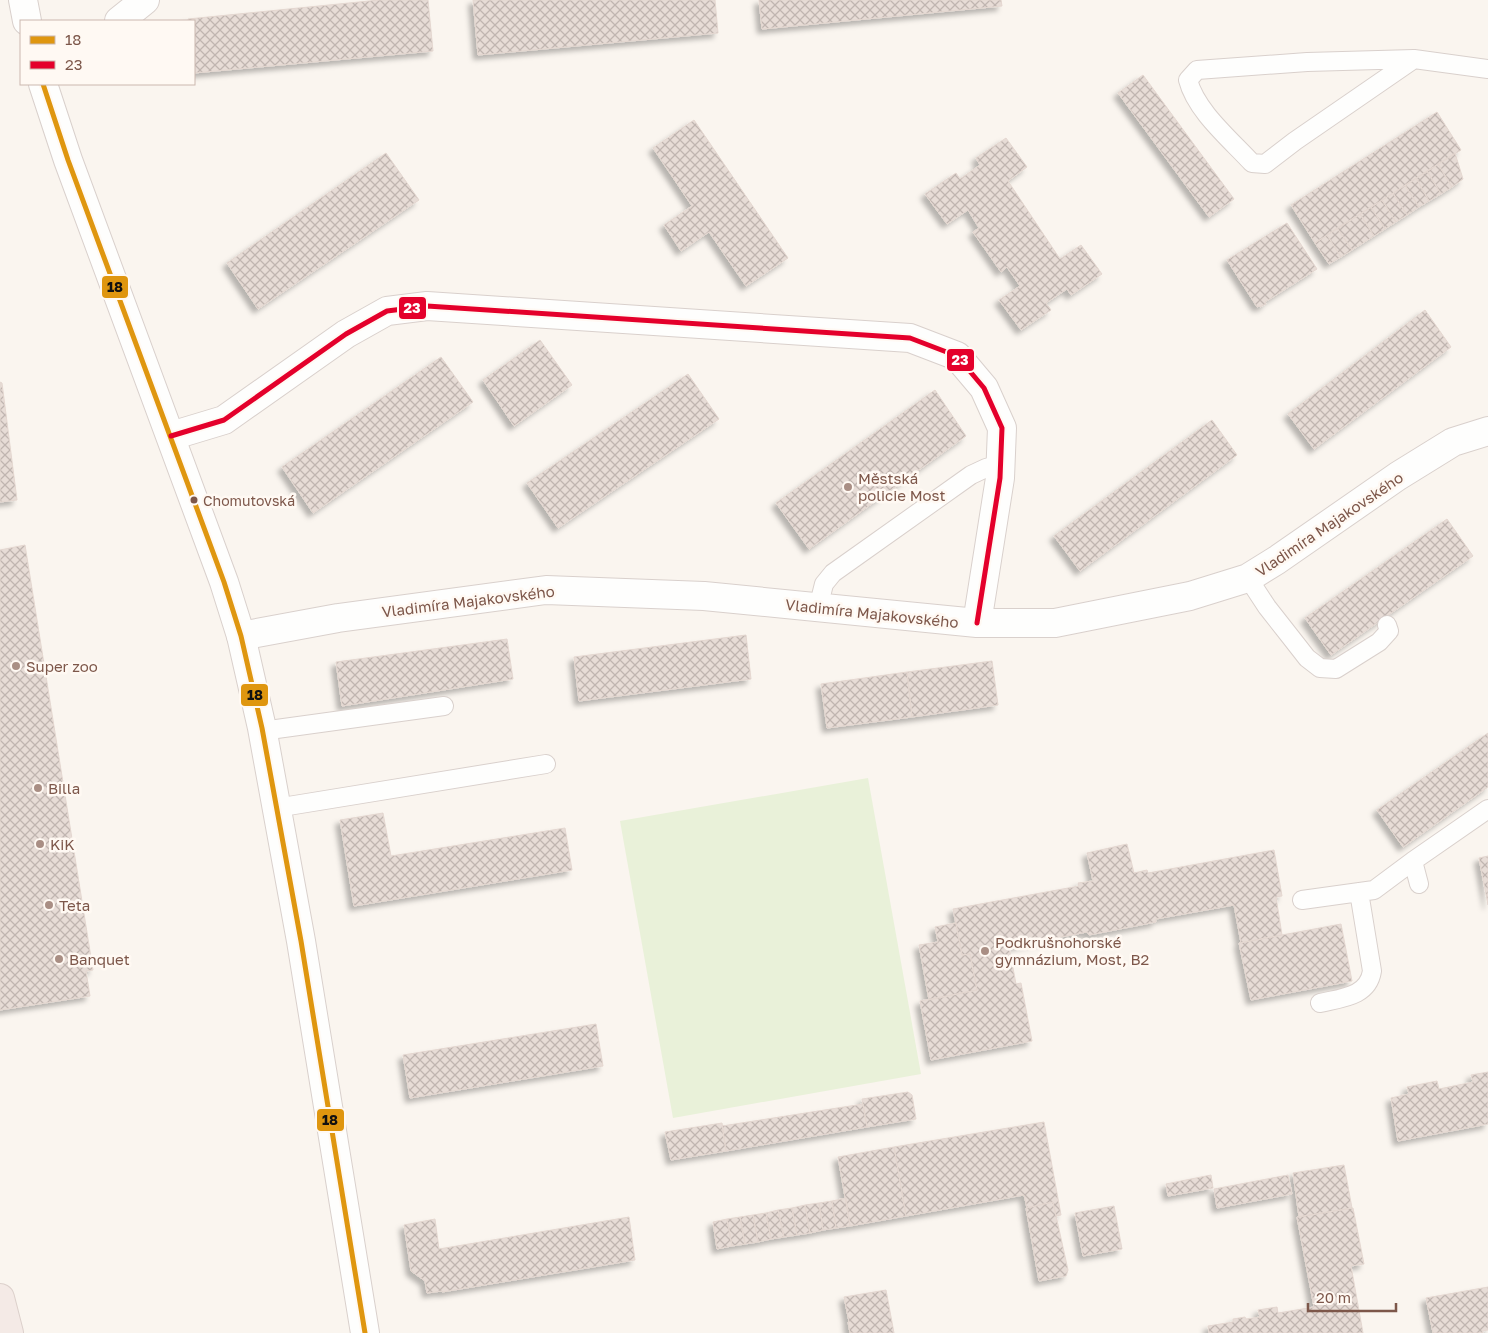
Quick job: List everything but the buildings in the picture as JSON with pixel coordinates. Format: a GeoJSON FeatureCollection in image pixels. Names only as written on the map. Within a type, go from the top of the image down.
{"type":"FeatureCollection","features":[{"type":"Feature","properties":{"kind":"highway"},"geometry":{"type":"LineString","coordinates":[[0,1298],[9,1333]]}},
{"type":"Feature","properties":{"kind":"street"},"geometry":{"type":"LineString","coordinates":[[23,0],[27,20]]}},
{"type":"Feature","properties":{"kind":"street"},"geometry":{"type":"LineString","coordinates":[[119,20],[145,0]]}},
{"type":"Feature","properties":{"kind":"street"},"geometry":{"type":"LineString","coordinates":[[43,85],[68,160],[224,582],[240,636],[262,731],[301,940],[365,1333]]}},
{"type":"Feature","properties":{"kind":"street"},"geometry":{"type":"LineString","coordinates":[[171,436],[224,420],[346,334],[387,311],[427,306],[910,338],[957,356],[984,388],[1002,428],[1000,478],[976,623]]}},
{"type":"Feature","properties":{"kind":"street","name":"Vladimíra Majakovského"},"geometry":{"type":"LineString","coordinates":[[240,636],[338,618],[546,590],[704,596],[976,623],[1055,624],[1190,596],[1248,578],[1398,476],[1453,442],[1488,430]]}},
{"type":"Feature","properties":{"kind":"lane"},"geometry":{"type":"LineString","coordinates":[[1414,59],[1295,141],[1265,164],[1252,163],[1208,115],[1191,91],[1188,80],[1197,70],[1307,62],[1414,59],[1488,69]]}},
{"type":"Feature","properties":{"kind":"lane"},"geometry":{"type":"LineString","coordinates":[[818,608],[824,584],[833,573],[971,475],[1000,464]]}},
{"type":"Feature","properties":{"kind":"lane"},"geometry":{"type":"LineString","coordinates":[[1248,578],[1267,608],[1307,658],[1320,668],[1336,669],[1379,642],[1389,630],[1387,625]]}},
{"type":"Feature","properties":{"kind":"lane"},"geometry":{"type":"LineString","coordinates":[[262,731],[444,706]]}},
{"type":"Feature","properties":{"kind":"lane"},"geometry":{"type":"LineString","coordinates":[[276,808],[546,764]]}},
{"type":"Feature","properties":{"kind":"lane"},"geometry":{"type":"LineString","coordinates":[[1302,900],[1374,890],[1488,809]]}},
{"type":"Feature","properties":{"kind":"lane"},"geometry":{"type":"LineString","coordinates":[[1413,861],[1419,884]]}},
{"type":"Feature","properties":{"kind":"lane"},"geometry":{"type":"LineString","coordinates":[[1320,1003],[1360,992],[1370,982],[1372,971],[1359,892]]}},
{"type":"Feature","properties":{"kind":"green space"},"geometry":{"type":"Polygon","coordinates":[[[868,778],[921,1074],[673,1118],[620,821],[868,778]]]}},
{"type":"Feature","properties":{"kind":"transit line","name":"18"},"geometry":{"type":"LineString","coordinates":[[43,85],[68,160],[224,582],[241,636],[262,728],[301,941],[365,1333]]}},
{"type":"Feature","properties":{"kind":"transit line","name":"23"},"geometry":{"type":"LineString","coordinates":[[171,436],[224,420],[346,334],[387,311],[427,306],[910,338],[957,356],[984,388],[1002,428],[1000,478],[977,623]]}},
{"type":"Feature","properties":{"kind":"place","name":"Městská policie Most"},"geometry":{"type":"Point","coordinates":[848,487]}},
{"type":"Feature","properties":{"kind":"place","name":"Chomutovská"},"geometry":{"type":"Point","coordinates":[194,500]}},
{"type":"Feature","properties":{"kind":"place","name":"Super zoo"},"geometry":{"type":"Point","coordinates":[16,666]}},
{"type":"Feature","properties":{"kind":"place","name":"Billa"},"geometry":{"type":"Point","coordinates":[38,788]}},
{"type":"Feature","properties":{"kind":"place","name":"KiK"},"geometry":{"type":"Point","coordinates":[40,844]}},
{"type":"Feature","properties":{"kind":"place","name":"Teta"},"geometry":{"type":"Point","coordinates":[49,905]}},
{"type":"Feature","properties":{"kind":"place","name":"Podkrušnohorské gymnázium, Most, B2"},"geometry":{"type":"Point","coordinates":[985,951]}},
{"type":"Feature","properties":{"kind":"place","name":"Banquet"},"geometry":{"type":"Point","coordinates":[59,959]}}]}
